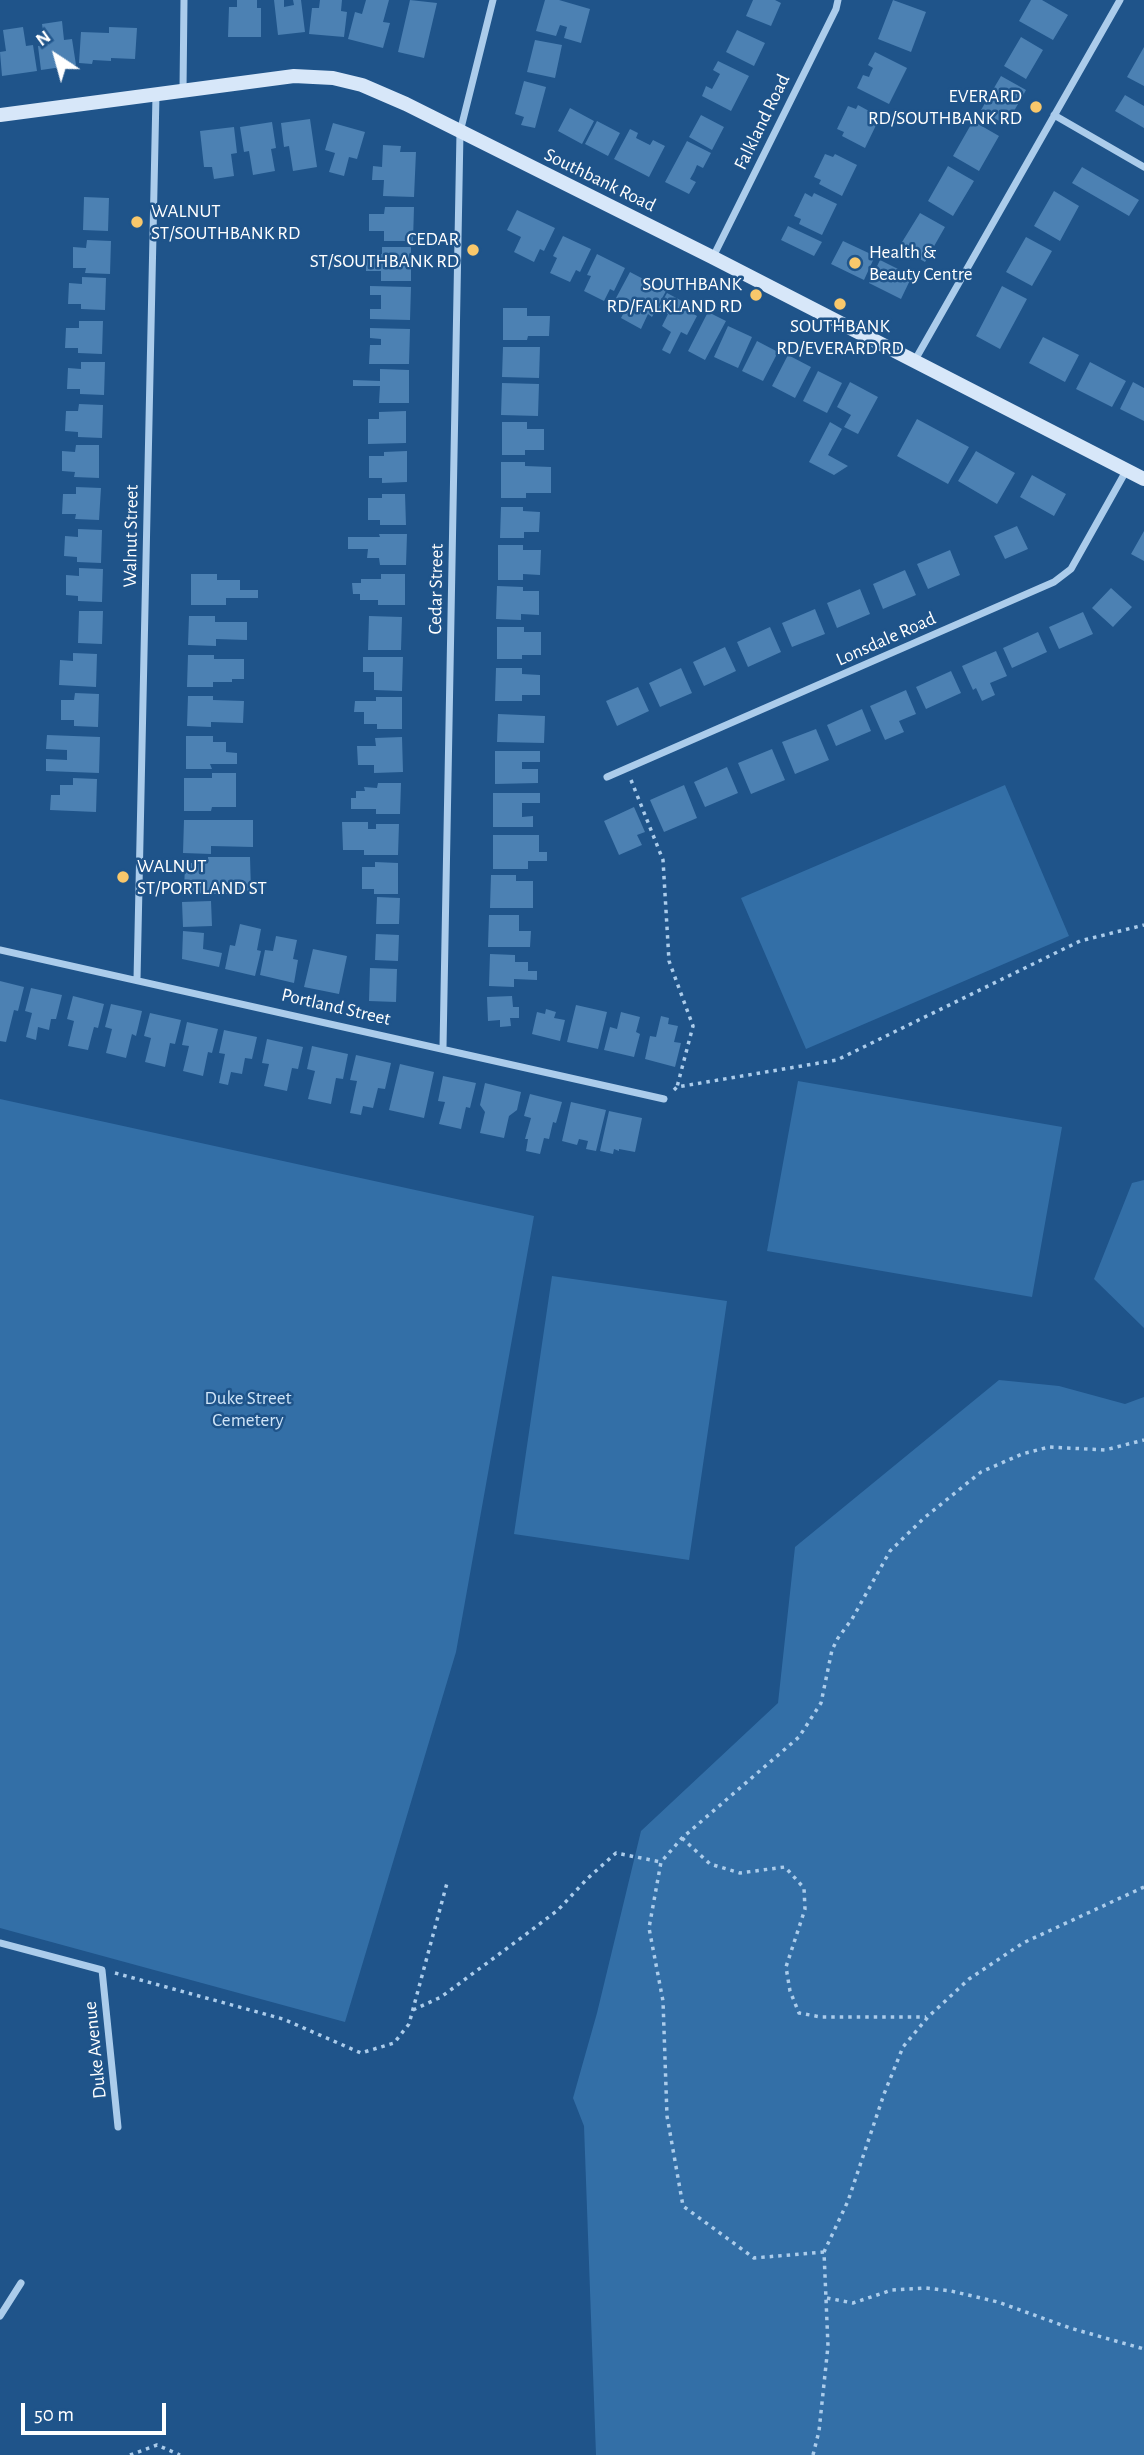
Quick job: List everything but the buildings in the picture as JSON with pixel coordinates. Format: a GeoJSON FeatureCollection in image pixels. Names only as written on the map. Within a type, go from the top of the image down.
{"type":"FeatureCollection","features":[{"type":"Feature","properties":{"kind":"street"},"geometry":{"type":"LineString","coordinates":[[183,90],[184,0]]}},
{"type":"Feature","properties":{"kind":"street","name":"Cedar Street"},"geometry":{"type":"LineString","coordinates":[[443,1047],[460,132],[493,0]]}},
{"type":"Feature","properties":{"kind":"street","name":"Falkland Road"},"geometry":{"type":"LineString","coordinates":[[712,257],[838,0]]}},
{"type":"Feature","properties":{"kind":"street"},"geometry":{"type":"LineString","coordinates":[[915,360],[1120,0]]}},
{"type":"Feature","properties":{"kind":"street","name":"Southbank Road"},"geometry":{"type":"LineString","coordinates":[[0,115],[294,76],[333,78],[362,85],[712,257],[1144,479]]}},
{"type":"Feature","properties":{"kind":"street","name":"Walnut Street"},"geometry":{"type":"LineString","coordinates":[[137,979],[156,94]]}},
{"type":"Feature","properties":{"kind":"street"},"geometry":{"type":"LineString","coordinates":[[1054,115],[1144,167]]}},
{"type":"Feature","properties":{"kind":"street","name":"Lonsdale Road"},"geometry":{"type":"LineString","coordinates":[[607,777],[1054,582],[1071,569],[1126,471]]}},
{"type":"Feature","properties":{"kind":"street","name":"Portland Street"},"geometry":{"type":"LineString","coordinates":[[0,950],[443,1047],[664,1099]]}},
{"type":"Feature","properties":{"kind":"street"},"geometry":{"type":"LineString","coordinates":[[0,1943],[102,1970]]}},
{"type":"Feature","properties":{"kind":"street","name":"Duke Avenue"},"geometry":{"type":"LineString","coordinates":[[102,1970],[118,2127]]}},
{"type":"Feature","properties":{"kind":"street"},"geometry":{"type":"LineString","coordinates":[[0,2316],[21,2283]]}},
{"type":"Feature","properties":{"kind":"path"},"geometry":{"type":"LineString","coordinates":[[626,769],[663,860],[669,961],[693,1026],[677,1087],[837,1060],[1080,941],[1144,925]]}},
{"type":"Feature","properties":{"kind":"path"},"geometry":{"type":"LineString","coordinates":[[824,2252],[754,2258],[683,2206],[667,2116],[663,2001],[649,1928],[661,1862],[682,1838],[799,1737],[821,1703],[832,1650],[838,1638],[890,1551],[924,1518],[981,1472],[1022,1454],[1049,1447],[1105,1450],[1144,1440]]}},
{"type":"Feature","properties":{"kind":"path"},"geometry":{"type":"LineString","coordinates":[[682,1838],[710,1864],[740,1873],[785,1867],[804,1888],[805,1909],[786,1967],[790,1991],[799,2013],[821,2017],[928,2017]]}},
{"type":"Feature","properties":{"kind":"path"},"geometry":{"type":"LineString","coordinates":[[413,2010],[441,1997],[558,1910],[616,1853],[661,1862]]}},
{"type":"Feature","properties":{"kind":"path"},"geometry":{"type":"LineString","coordinates":[[102,1970],[282,2019],[360,2053],[394,2043],[409,2024],[446,1883]]}},
{"type":"Feature","properties":{"kind":"path"},"geometry":{"type":"LineString","coordinates":[[813,2455],[819,2431],[828,2346],[824,2252],[848,2202],[884,2094],[903,2048],[928,2017],[969,1979],[1023,1943],[1144,1887]]}},
{"type":"Feature","properties":{"kind":"path"},"geometry":{"type":"LineString","coordinates":[[827,2298],[853,2303],[892,2290],[926,2288],[951,2291],[998,2302],[1070,2328],[1144,2349]]}},
{"type":"Feature","properties":{"kind":"path"},"geometry":{"type":"LineString","coordinates":[[130,2455],[157,2445],[180,2455]]}},
{"type":"Feature","properties":{"kind":"green space"},"geometry":{"type":"Polygon","coordinates":[[[1005,785],[1069,936],[806,1049],[741,898],[1005,785]]]}},
{"type":"Feature","properties":{"kind":"green space"},"geometry":{"type":"Polygon","coordinates":[[[798,1081],[1062,1127],[1032,1297],[767,1251],[798,1081]]]}},
{"type":"Feature","properties":{"kind":"green space","name":"Duke Street Cemetery"},"geometry":{"type":"Polygon","coordinates":[[[0,1099],[534,1216],[456,1652],[345,2022],[0,1928],[0,1099]]]}},
{"type":"Feature","properties":{"kind":"green space"},"geometry":{"type":"Polygon","coordinates":[[[1144,1180],[1144,1328],[1094,1279],[1132,1183],[1144,1180]]]}},
{"type":"Feature","properties":{"kind":"green space"},"geometry":{"type":"Polygon","coordinates":[[[552,1276],[727,1301],[689,1560],[514,1534],[552,1276]]]}},
{"type":"Feature","properties":{"kind":"green space"},"geometry":{"type":"Polygon","coordinates":[[[999,1380],[1059,1386],[1125,1404],[1144,1397],[1144,2455],[596,2455],[584,2126],[573,2098],[597,2013],[641,1831],[778,1703],[795,1547],[999,1380]]]}},
{"type":"Feature","properties":{"kind":"place","name":"EVERARD RD/SOUTHBANK RD"},"geometry":{"type":"Point","coordinates":[1036,107]}},
{"type":"Feature","properties":{"kind":"place","name":"WALNUT ST/SOUTHBANK RD"},"geometry":{"type":"Point","coordinates":[137,222]}},
{"type":"Feature","properties":{"kind":"place","name":"CEDAR ST/SOUTHBANK RD"},"geometry":{"type":"Point","coordinates":[473,250]}},
{"type":"Feature","properties":{"kind":"place","name":"Health & Beauty Centre"},"geometry":{"type":"Point","coordinates":[855,263]}},
{"type":"Feature","properties":{"kind":"place","name":"SOUTHBANK RD/FALKLAND RD"},"geometry":{"type":"Point","coordinates":[756,295]}},
{"type":"Feature","properties":{"kind":"place","name":"SOUTHBANK RD/EVERARD RD"},"geometry":{"type":"Point","coordinates":[840,304]}},
{"type":"Feature","properties":{"kind":"place","name":"WALNUT ST/PORTLAND ST"},"geometry":{"type":"Point","coordinates":[123,877]}}]}
